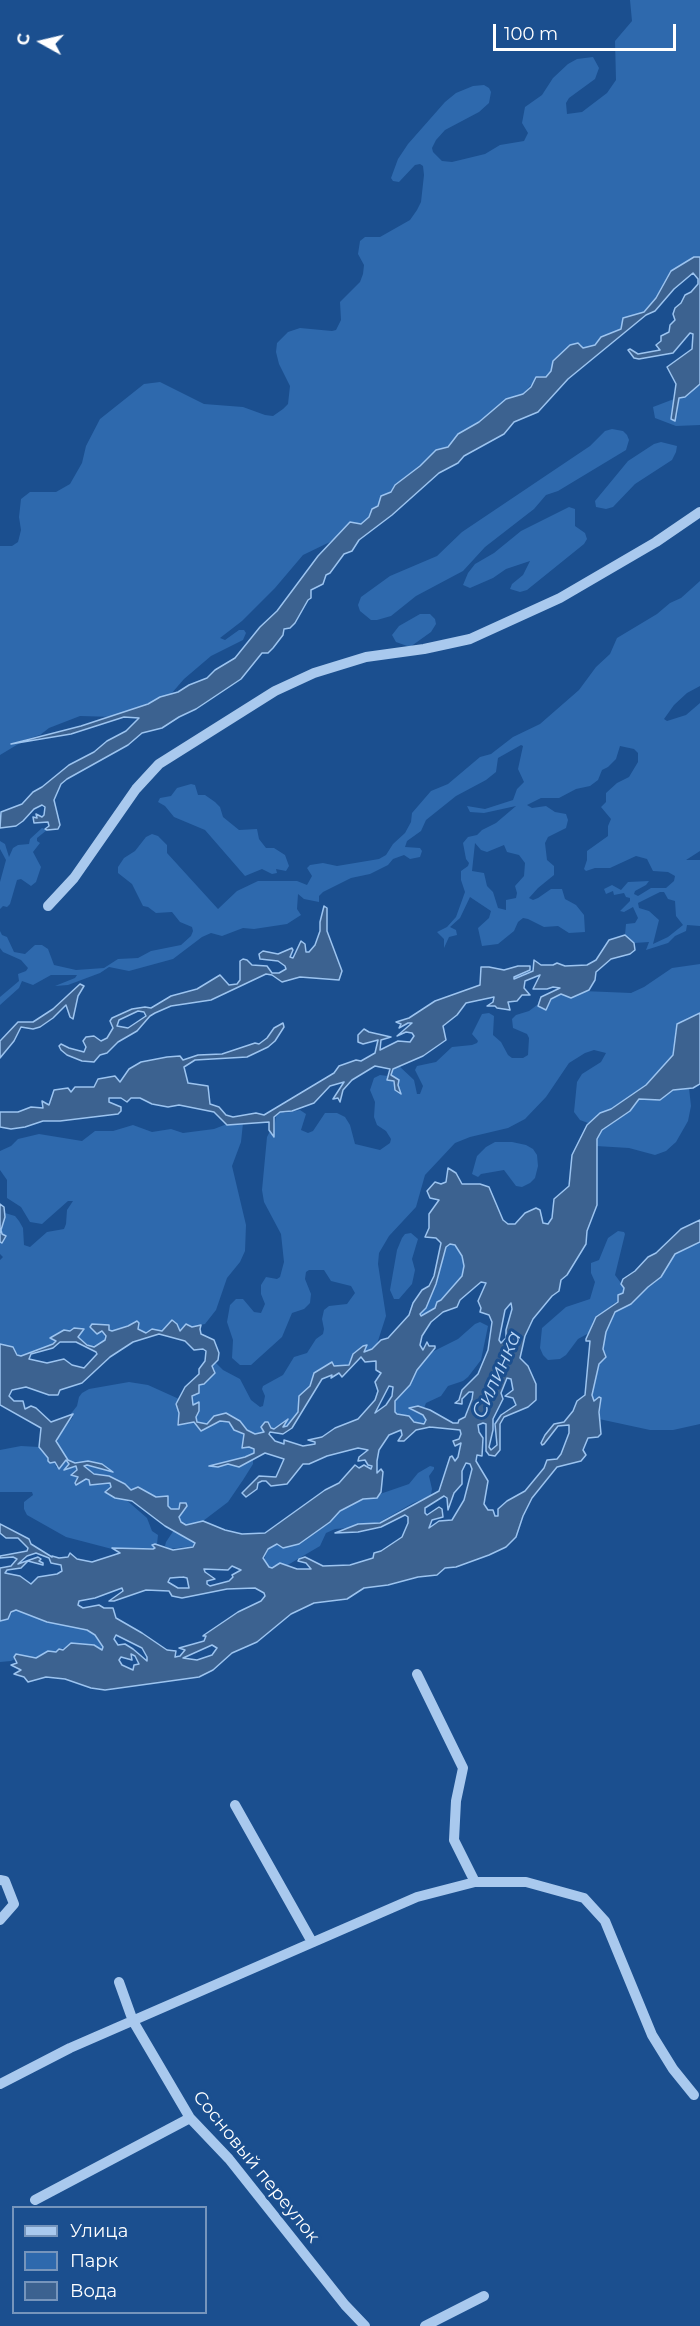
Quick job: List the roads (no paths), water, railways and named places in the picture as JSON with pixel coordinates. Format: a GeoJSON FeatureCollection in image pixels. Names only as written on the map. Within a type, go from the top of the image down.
{"type":"FeatureCollection","features":[{"type":"Feature","properties":{"kind":"street"},"geometry":{"type":"LineString","coordinates":[[48,906],[74,878],[136,789],[159,764],[275,691],[314,673],[366,657],[424,650],[470,639],[560,598],[656,542],[700,512]]}},
{"type":"Feature","properties":{"kind":"street"},"geometry":{"type":"LineString","coordinates":[[417,1674],[463,1768],[456,1801],[454,1840],[476,1882]]}},
{"type":"Feature","properties":{"kind":"street"},"geometry":{"type":"LineString","coordinates":[[235,1805],[312,1942]]}},
{"type":"Feature","properties":{"kind":"street"},"geometry":{"type":"LineString","coordinates":[[0,1880],[5,1881],[14,1904],[0,1920]]}},
{"type":"Feature","properties":{"kind":"street"},"geometry":{"type":"LineString","coordinates":[[0,2084],[70,2048],[417,1897],[476,1882],[526,1882],[584,1898],[604,1921],[652,2035],[694,2095]]}},
{"type":"Feature","properties":{"kind":"street","name":"Сосновый переулок"},"geometry":{"type":"LineString","coordinates":[[118,1982],[133,2021],[190,2118],[229,2159],[345,2305],[365,2326]]}},
{"type":"Feature","properties":{"kind":"street"},"geometry":{"type":"LineString","coordinates":[[35,2200],[190,2118]]}},
{"type":"Feature","properties":{"kind":"street"},"geometry":{"type":"LineString","coordinates":[[425,2326],[484,2296]]}},
{"type":"Feature","properties":{"kind":"water"},"geometry":{"type":"Polygon","coordinates":[[[694,257],[700,257],[700,384],[685,397],[679,398],[675,421],[671,419],[676,384],[667,367],[692,349],[693,334],[690,333],[673,353],[639,359],[634,358],[628,350],[638,354],[660,350],[656,345],[661,341],[661,336],[669,332],[670,325],[675,320],[673,314],[675,308],[698,284],[698,279],[693,273],[674,289],[655,311],[646,315],[568,379],[538,412],[514,422],[504,434],[439,473],[392,515],[359,540],[352,551],[344,554],[326,575],[323,584],[311,590],[311,598],[295,623],[290,628],[284,629],[283,635],[273,648],[268,653],[262,653],[241,679],[162,728],[142,733],[128,745],[61,784],[54,800],[60,825],[58,829],[45,829],[49,826],[48,822],[34,823],[33,817],[37,818],[36,814],[42,817],[44,815],[45,807],[42,805],[34,809],[16,826],[0,828],[1,812],[22,804],[33,792],[69,765],[126,731],[139,718],[124,717],[71,734],[11,744],[81,726],[148,704],[207,678],[215,670],[235,658],[260,627],[277,611],[318,556],[350,522],[361,524],[369,517],[372,509],[378,506],[381,496],[391,492],[395,485],[436,450],[448,447],[458,434],[479,422],[506,399],[523,394],[531,387],[536,377],[546,377],[551,371],[553,361],[570,345],[578,343],[583,348],[595,345],[601,337],[621,329],[623,318],[644,312],[656,298],[671,271],[694,257]]]}},
{"type":"Feature","properties":{"kind":"water"},"geometry":{"type":"Polygon","coordinates":[[[324,906],[327,908],[327,931],[342,971],[339,980],[300,977],[282,982],[266,974],[211,1000],[171,1006],[155,1013],[137,1031],[118,1042],[94,1062],[82,1061],[67,1055],[59,1046],[61,1044],[84,1052],[86,1047],[83,1041],[86,1037],[94,1036],[101,1041],[107,1038],[113,1028],[110,1021],[112,1018],[132,1009],[151,1008],[171,996],[197,989],[220,975],[229,985],[237,984],[240,980],[240,961],[243,959],[252,965],[267,966],[272,973],[279,973],[286,969],[285,966],[278,961],[260,959],[259,954],[263,951],[278,954],[292,948],[290,957],[293,958],[301,941],[305,944],[306,952],[309,952],[315,945],[320,931],[324,906]],[[138,1011],[119,1020],[117,1026],[128,1028],[146,1016],[144,1012],[138,1011]]]}},
{"type":"Feature","properties":{"kind":"water"},"geometry":{"type":"Polygon","coordinates":[[[625,935],[634,943],[635,950],[630,954],[611,959],[596,972],[595,980],[589,990],[571,998],[561,994],[551,999],[546,1010],[538,1006],[541,997],[560,988],[533,989],[540,975],[525,981],[524,988],[530,995],[522,995],[517,1001],[508,1002],[510,1010],[487,1006],[493,1002],[494,997],[466,1003],[457,1015],[443,1026],[446,1040],[423,1056],[393,1069],[391,1075],[399,1080],[401,1094],[395,1090],[394,1081],[387,1080],[390,1069],[375,1066],[352,1080],[343,1090],[340,1102],[338,1098],[333,1099],[344,1082],[330,1086],[314,1103],[292,1111],[280,1112],[274,1117],[274,1137],[269,1130],[269,1122],[227,1125],[214,1112],[179,1105],[168,1107],[152,1104],[140,1098],[131,1098],[127,1102],[121,1098],[109,1098],[109,1102],[121,1107],[118,1114],[43,1121],[11,1129],[0,1127],[0,1112],[18,1112],[31,1107],[43,1108],[42,1101],[49,1105],[54,1090],[68,1088],[71,1092],[75,1087],[94,1087],[98,1079],[115,1076],[120,1082],[129,1069],[141,1062],[180,1056],[183,1060],[198,1055],[222,1054],[255,1043],[259,1044],[274,1028],[283,1023],[284,1027],[275,1041],[247,1057],[195,1060],[184,1067],[188,1083],[208,1086],[210,1104],[219,1107],[226,1115],[233,1117],[256,1113],[264,1115],[334,1073],[339,1066],[356,1060],[361,1061],[375,1053],[378,1040],[363,1044],[358,1042],[358,1035],[364,1029],[391,1037],[381,1040],[380,1050],[398,1041],[410,1042],[414,1036],[412,1033],[406,1032],[397,1036],[412,1023],[399,1028],[401,1024],[396,1022],[409,1018],[435,1001],[480,985],[481,967],[504,970],[518,966],[530,966],[530,970],[514,979],[533,971],[534,960],[541,965],[557,963],[565,966],[587,965],[596,960],[609,940],[625,935]]]}},
{"type":"Feature","properties":{"kind":"water"},"geometry":{"type":"Polygon","coordinates":[[[80,984],[84,986],[78,996],[73,1019],[66,1005],[40,1027],[33,1029],[21,1027],[14,1041],[0,1058],[0,1041],[18,1022],[33,1022],[53,1009],[80,984]]]}},
{"type":"Feature","properties":{"kind":"water","name":"Силинка"},"geometry":{"type":"Polygon","coordinates":[[[700,1013],[700,1084],[693,1088],[673,1090],[660,1100],[639,1099],[630,1111],[602,1130],[597,1139],[597,1205],[587,1231],[586,1244],[567,1275],[561,1280],[559,1291],[533,1319],[525,1336],[520,1358],[528,1366],[536,1384],[536,1400],[528,1407],[504,1417],[500,1424],[500,1450],[495,1456],[489,1455],[486,1451],[486,1424],[478,1425],[483,1438],[482,1456],[477,1455],[476,1461],[488,1481],[484,1504],[488,1510],[493,1510],[495,1516],[498,1516],[498,1509],[507,1501],[525,1491],[544,1468],[547,1460],[557,1459],[561,1454],[569,1433],[569,1425],[558,1426],[544,1444],[541,1443],[554,1424],[564,1422],[573,1411],[577,1401],[585,1395],[590,1341],[586,1339],[596,1317],[618,1302],[618,1295],[623,1293],[624,1288],[621,1284],[623,1279],[635,1271],[648,1257],[656,1253],[681,1229],[700,1220],[700,1242],[675,1254],[661,1277],[631,1304],[615,1312],[606,1332],[603,1349],[606,1357],[599,1364],[592,1395],[594,1401],[601,1398],[599,1412],[601,1434],[598,1437],[588,1438],[583,1450],[586,1455],[581,1461],[557,1467],[532,1498],[516,1537],[506,1547],[456,1567],[445,1568],[437,1575],[364,1588],[347,1599],[314,1603],[291,1614],[257,1642],[232,1653],[213,1670],[199,1677],[105,1690],[65,1679],[46,1677],[28,1682],[24,1677],[14,1674],[21,1670],[11,1665],[17,1663],[14,1657],[16,1654],[36,1658],[48,1651],[63,1650],[71,1643],[94,1645],[102,1650],[103,1647],[95,1635],[87,1630],[47,1622],[16,1610],[11,1612],[8,1619],[0,1621],[0,1568],[11,1566],[17,1559],[0,1558],[0,1556],[27,1551],[28,1548],[18,1538],[6,1538],[0,1533],[0,1524],[29,1539],[31,1544],[52,1557],[68,1557],[70,1553],[77,1559],[92,1562],[120,1553],[112,1548],[153,1549],[155,1548],[152,1545],[155,1544],[173,1550],[193,1547],[195,1543],[165,1526],[132,1501],[115,1498],[105,1492],[111,1487],[110,1483],[90,1485],[89,1480],[86,1479],[76,1485],[78,1477],[71,1475],[77,1470],[76,1466],[64,1470],[69,1464],[66,1460],[59,1469],[55,1462],[48,1461],[39,1447],[41,1428],[0,1405],[0,1344],[13,1347],[17,1355],[21,1356],[53,1344],[56,1341],[50,1338],[64,1330],[70,1331],[74,1328],[84,1329],[78,1337],[87,1345],[94,1347],[105,1340],[106,1336],[102,1331],[97,1334],[90,1327],[92,1324],[109,1325],[109,1330],[112,1331],[137,1321],[138,1329],[146,1333],[152,1329],[162,1331],[172,1320],[180,1331],[186,1324],[192,1327],[201,1325],[201,1334],[214,1340],[219,1353],[218,1360],[212,1366],[215,1373],[204,1384],[199,1385],[199,1393],[192,1396],[193,1405],[199,1402],[197,1422],[207,1424],[214,1416],[226,1413],[255,1434],[264,1432],[261,1427],[265,1422],[268,1422],[274,1429],[288,1419],[283,1427],[287,1426],[298,1412],[299,1396],[310,1386],[314,1373],[332,1362],[334,1366],[349,1365],[353,1354],[363,1346],[367,1345],[364,1352],[388,1338],[409,1315],[413,1303],[422,1290],[429,1286],[434,1276],[441,1243],[436,1238],[425,1237],[429,1228],[429,1214],[439,1200],[430,1198],[427,1191],[435,1182],[441,1184],[446,1182],[448,1168],[456,1173],[462,1184],[480,1184],[489,1187],[503,1220],[508,1224],[515,1224],[525,1213],[536,1208],[540,1210],[543,1223],[548,1224],[552,1218],[554,1199],[569,1186],[572,1155],[587,1125],[600,1113],[611,1109],[646,1085],[673,1055],[677,1024],[700,1013]],[[450,1244],[446,1247],[436,1284],[426,1308],[420,1314],[421,1316],[435,1308],[437,1302],[462,1276],[464,1266],[462,1256],[455,1245],[450,1244]],[[481,1282],[460,1300],[457,1307],[443,1312],[431,1322],[422,1336],[420,1345],[423,1350],[427,1342],[429,1346],[435,1346],[435,1348],[417,1370],[410,1385],[395,1401],[395,1412],[409,1416],[414,1422],[424,1424],[426,1420],[423,1415],[409,1408],[418,1406],[453,1423],[458,1423],[465,1417],[473,1392],[469,1392],[462,1399],[462,1404],[455,1403],[459,1400],[462,1390],[478,1374],[488,1350],[492,1322],[489,1315],[480,1312],[478,1301],[486,1283],[481,1282]],[[511,1303],[505,1310],[499,1340],[501,1343],[506,1338],[512,1309],[511,1303]],[[159,1334],[133,1342],[110,1357],[82,1383],[60,1390],[58,1395],[49,1395],[26,1387],[12,1390],[9,1396],[14,1401],[23,1401],[25,1409],[31,1406],[36,1408],[51,1422],[73,1414],[56,1441],[68,1460],[75,1463],[88,1461],[102,1464],[113,1472],[84,1466],[94,1474],[109,1476],[125,1484],[131,1490],[138,1487],[156,1497],[168,1496],[168,1506],[171,1509],[179,1509],[180,1503],[186,1503],[187,1506],[179,1517],[186,1525],[203,1521],[242,1534],[265,1533],[325,1490],[339,1483],[355,1465],[359,1468],[364,1465],[371,1469],[372,1466],[368,1465],[365,1460],[358,1461],[359,1457],[368,1450],[358,1448],[303,1464],[287,1484],[271,1486],[266,1481],[262,1481],[258,1483],[257,1489],[246,1497],[242,1493],[259,1476],[276,1477],[284,1459],[265,1453],[239,1467],[228,1464],[218,1467],[209,1466],[245,1457],[254,1453],[254,1449],[242,1448],[244,1434],[234,1430],[229,1422],[220,1421],[201,1431],[194,1422],[178,1425],[179,1413],[176,1404],[185,1387],[199,1374],[199,1369],[205,1361],[206,1351],[194,1350],[185,1341],[159,1334]],[[60,1342],[53,1348],[31,1354],[29,1359],[47,1363],[64,1359],[72,1365],[84,1368],[97,1354],[76,1342],[60,1342]],[[361,1357],[342,1377],[339,1373],[331,1378],[332,1375],[322,1379],[292,1428],[283,1434],[270,1432],[269,1434],[275,1441],[284,1444],[284,1440],[303,1446],[315,1444],[308,1440],[322,1437],[335,1428],[358,1419],[375,1400],[378,1391],[375,1382],[381,1373],[376,1370],[376,1361],[365,1362],[361,1357]],[[507,1378],[501,1393],[503,1399],[493,1419],[489,1447],[491,1450],[497,1445],[495,1424],[501,1415],[516,1405],[513,1398],[505,1396],[513,1390],[511,1379],[507,1378]],[[389,1386],[375,1413],[386,1405],[392,1396],[393,1387],[389,1386]],[[430,1427],[416,1430],[404,1441],[398,1441],[402,1435],[401,1430],[389,1435],[379,1450],[377,1473],[381,1469],[383,1472],[381,1492],[377,1498],[363,1499],[340,1511],[330,1522],[299,1544],[283,1548],[277,1544],[268,1549],[263,1558],[269,1567],[272,1568],[280,1563],[297,1569],[311,1569],[306,1563],[298,1561],[305,1557],[323,1566],[350,1565],[373,1558],[374,1553],[402,1537],[408,1523],[408,1517],[405,1515],[381,1527],[358,1532],[335,1533],[358,1524],[380,1523],[439,1491],[450,1457],[452,1456],[455,1461],[458,1457],[461,1443],[455,1446],[453,1441],[459,1439],[460,1430],[430,1427]],[[466,1463],[462,1471],[462,1484],[454,1493],[448,1510],[447,1498],[444,1496],[425,1508],[427,1515],[439,1507],[442,1509],[443,1517],[432,1520],[429,1528],[439,1521],[452,1520],[464,1500],[472,1469],[470,1464],[466,1463]],[[36,1553],[27,1556],[18,1564],[38,1557],[43,1565],[28,1561],[21,1568],[7,1570],[5,1573],[20,1576],[31,1584],[38,1577],[62,1571],[61,1565],[51,1563],[49,1558],[36,1553]],[[232,1566],[228,1570],[204,1569],[215,1579],[207,1581],[210,1586],[229,1581],[232,1575],[241,1570],[232,1566]],[[170,1578],[168,1582],[178,1588],[189,1588],[187,1578],[170,1578]],[[122,1588],[79,1601],[78,1605],[83,1608],[99,1605],[104,1608],[113,1608],[116,1618],[167,1650],[176,1651],[175,1657],[180,1656],[185,1650],[179,1648],[204,1641],[206,1636],[204,1635],[238,1612],[261,1601],[265,1596],[255,1588],[227,1589],[182,1598],[172,1596],[169,1591],[146,1590],[109,1601],[123,1591],[122,1588]],[[116,1635],[114,1639],[118,1645],[125,1644],[147,1661],[142,1648],[116,1635]],[[212,1645],[183,1658],[197,1660],[212,1655],[217,1648],[212,1645]],[[131,1654],[132,1660],[121,1657],[119,1660],[122,1665],[133,1670],[134,1665],[139,1664],[135,1656],[131,1654]]]}},
{"type":"Feature","properties":{"kind":"water"},"geometry":{"type":"Polygon","coordinates":[[[0,1204],[4,1207],[5,1217],[1,1230],[6,1236],[2,1243],[0,1242],[0,1204]]]}}]}
